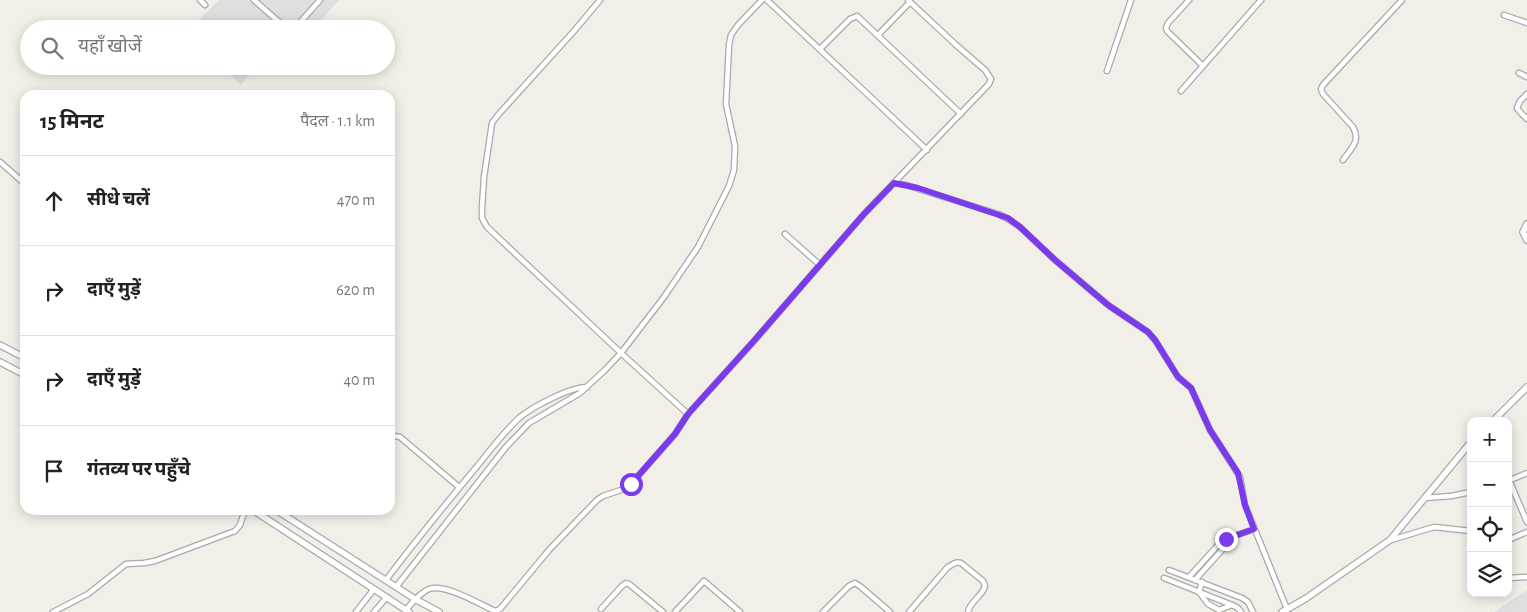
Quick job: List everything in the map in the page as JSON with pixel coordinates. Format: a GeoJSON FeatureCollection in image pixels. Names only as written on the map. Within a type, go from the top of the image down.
{"type":"FeatureCollection","features":[{"type":"Feature","properties":{"kind":"street"},"geometry":{"type":"LineString","coordinates":[[200,0],[204,5]]}},
{"type":"Feature","properties":{"kind":"street"},"geometry":{"type":"LineString","coordinates":[[254,0],[277,20]]}},
{"type":"Feature","properties":{"kind":"street"},"geometry":{"type":"LineString","coordinates":[[302,20],[320,0]]}},
{"type":"Feature","properties":{"kind":"street"},"geometry":{"type":"LineString","coordinates":[[600,0],[574,32],[492,123],[484,177],[482,218],[487,227],[620,353],[688,414]]}},
{"type":"Feature","properties":{"kind":"street"},"geometry":{"type":"LineString","coordinates":[[396,587],[517,434],[529,423],[587,387],[605,370],[664,297],[698,247],[729,186],[734,170],[734,146],[726,104],[728,45],[731,35],[738,25],[762,0]]}},
{"type":"Feature","properties":{"kind":"street"},"geometry":{"type":"LineString","coordinates":[[767,0],[927,150]]}},
{"type":"Feature","properties":{"kind":"street"},"geometry":{"type":"LineString","coordinates":[[1107,71],[1131,0]]}},
{"type":"Feature","properties":{"kind":"street"},"geometry":{"type":"LineString","coordinates":[[1189,0],[1168,23],[1166,28],[1202,65]]}},
{"type":"Feature","properties":{"kind":"street"},"geometry":{"type":"LineString","coordinates":[[1181,91],[1261,0]]}},
{"type":"Feature","properties":{"kind":"street"},"geometry":{"type":"LineString","coordinates":[[1343,160],[1355,144],[1357,139],[1356,133],[1353,127],[1323,94],[1322,85],[1402,0]]}},
{"type":"Feature","properties":{"kind":"street"},"geometry":{"type":"LineString","coordinates":[[262,515],[408,611],[415,599],[427,589],[439,588],[450,590],[495,611],[500,609],[544,556],[597,500],[603,496],[624,490],[631,484],[675,434],[688,414],[864,214],[990,84],[991,79],[985,70],[909,1],[878,35]]}},
{"type":"Feature","properties":{"kind":"street"},"geometry":{"type":"LineString","coordinates":[[1504,15],[1527,23]]}},
{"type":"Feature","properties":{"kind":"street"},"geometry":{"type":"LineString","coordinates":[[820,49],[853,17],[857,16],[961,114]]}},
{"type":"Feature","properties":{"kind":"street"},"geometry":{"type":"LineString","coordinates":[[1519,74],[1527,77]]}},
{"type":"Feature","properties":{"kind":"street"},"geometry":{"type":"LineString","coordinates":[[1527,94],[1520,101],[1518,108],[1527,119]]}},
{"type":"Feature","properties":{"kind":"street"},"geometry":{"type":"LineString","coordinates":[[0,162],[20,180]]}},
{"type":"Feature","properties":{"kind":"street"},"geometry":{"type":"LineString","coordinates":[[894,183],[918,188],[1008,218],[1108,305],[1148,332],[1178,377],[1191,388],[1210,430],[1238,473],[1245,505],[1285,611],[1390,540],[1467,446]]}},
{"type":"Feature","properties":{"kind":"street"},"geometry":{"type":"LineString","coordinates":[[1527,224],[1523,232],[1527,240]]}},
{"type":"Feature","properties":{"kind":"street"},"geometry":{"type":"LineString","coordinates":[[785,234],[820,265]]}},
{"type":"Feature","properties":{"kind":"street"},"geometry":{"type":"LineString","coordinates":[[0,345],[20,355]]}},
{"type":"Feature","properties":{"kind":"street"},"geometry":{"type":"LineString","coordinates":[[0,362],[20,372]]}},
{"type":"Feature","properties":{"kind":"street"},"geometry":{"type":"LineString","coordinates":[[386,580],[432,520],[519,418],[553,398],[577,387],[587,387]]}},
{"type":"Feature","properties":{"kind":"street"},"geometry":{"type":"LineString","coordinates":[[1497,417],[1527,387]]}},
{"type":"Feature","properties":{"kind":"street"},"geometry":{"type":"LineString","coordinates":[[395,436],[400,437],[459,488]]}},
{"type":"Feature","properties":{"kind":"street"},"geometry":{"type":"LineString","coordinates":[[1512,479],[1527,473]]}},
{"type":"Feature","properties":{"kind":"street"},"geometry":{"type":"LineString","coordinates":[[1512,485],[1524,506],[1527,522]]}},
{"type":"Feature","properties":{"kind":"street"},"geometry":{"type":"LineString","coordinates":[[1424,498],[1467,493]]}},
{"type":"Feature","properties":{"kind":"street"},"geometry":{"type":"LineString","coordinates":[[53,612],[88,594],[126,564],[155,561],[235,531],[240,525],[243,515]]}},
{"type":"Feature","properties":{"kind":"street"},"geometry":{"type":"LineString","coordinates":[[284,515],[415,599],[439,612]]}},
{"type":"Feature","properties":{"kind":"street"},"geometry":{"type":"LineString","coordinates":[[1390,540],[1434,527],[1467,531]]}},
{"type":"Feature","properties":{"kind":"street"},"geometry":{"type":"LineString","coordinates":[[1189,577],[1219,544],[1226,539],[1254,529]]}},
{"type":"Feature","properties":{"kind":"street"},"geometry":{"type":"LineString","coordinates":[[1512,538],[1527,532]]}},
{"type":"Feature","properties":{"kind":"street"},"geometry":{"type":"LineString","coordinates":[[1196,580],[1222,550],[1226,539]]}},
{"type":"Feature","properties":{"kind":"street"},"geometry":{"type":"LineString","coordinates":[[908,612],[947,568],[959,562],[982,581],[985,586],[983,592],[968,608],[968,612]]}},
{"type":"Feature","properties":{"kind":"street"},"geometry":{"type":"LineString","coordinates":[[1169,570],[1232,593],[1246,600],[1253,612]]}},
{"type":"Feature","properties":{"kind":"street"},"geometry":{"type":"LineString","coordinates":[[1512,578],[1527,577]]}},
{"type":"Feature","properties":{"kind":"street"},"geometry":{"type":"LineString","coordinates":[[1164,578],[1232,605],[1240,610],[1246,600]]}},
{"type":"Feature","properties":{"kind":"street"},"geometry":{"type":"LineString","coordinates":[[675,612],[704,580],[740,612]]}},
{"type":"Feature","properties":{"kind":"street"},"geometry":{"type":"LineString","coordinates":[[1199,592],[1202,582]]}},
{"type":"Feature","properties":{"kind":"street"},"geometry":{"type":"LineString","coordinates":[[824,612],[849,586],[855,583],[890,612]]}},
{"type":"Feature","properties":{"kind":"street"},"geometry":{"type":"LineString","coordinates":[[601,609],[622,586],[629,584],[663,612]]}},
{"type":"Feature","properties":{"kind":"street"},"geometry":{"type":"LineString","coordinates":[[356,612],[374,589]]}},
{"type":"Feature","properties":{"kind":"street"},"geometry":{"type":"LineString","coordinates":[[1199,592],[1208,604],[1219,610],[1232,605]]}},
{"type":"Feature","properties":{"kind":"street"},"geometry":{"type":"LineString","coordinates":[[374,612],[387,597]]}},
{"type":"Feature","properties":{"kind":"shaded area"},"geometry":{"type":"Polygon","coordinates":[[[219,0],[339,0],[321,20],[199,20],[219,0]]]}},
{"type":"Feature","properties":{"kind":"shaded area"},"geometry":{"type":"Polygon","coordinates":[[[230,75],[249,75],[241,85],[230,75]]]}},
{"type":"Feature","properties":{"kind":"shaded area"},"geometry":{"type":"Polygon","coordinates":[[[1527,590],[1527,612],[1494,612],[1527,590]]]}},
{"type":"Feature","properties":{"kind":"route"},"geometry":{"type":"LineString","coordinates":[[631,484],[675,434],[688,414],[864,214],[894,183],[918,188],[1008,218],[1108,305],[1148,332],[1178,377],[1191,388],[1215,440],[1240,477],[1245,505],[1254,529],[1226,539]]}}]}
